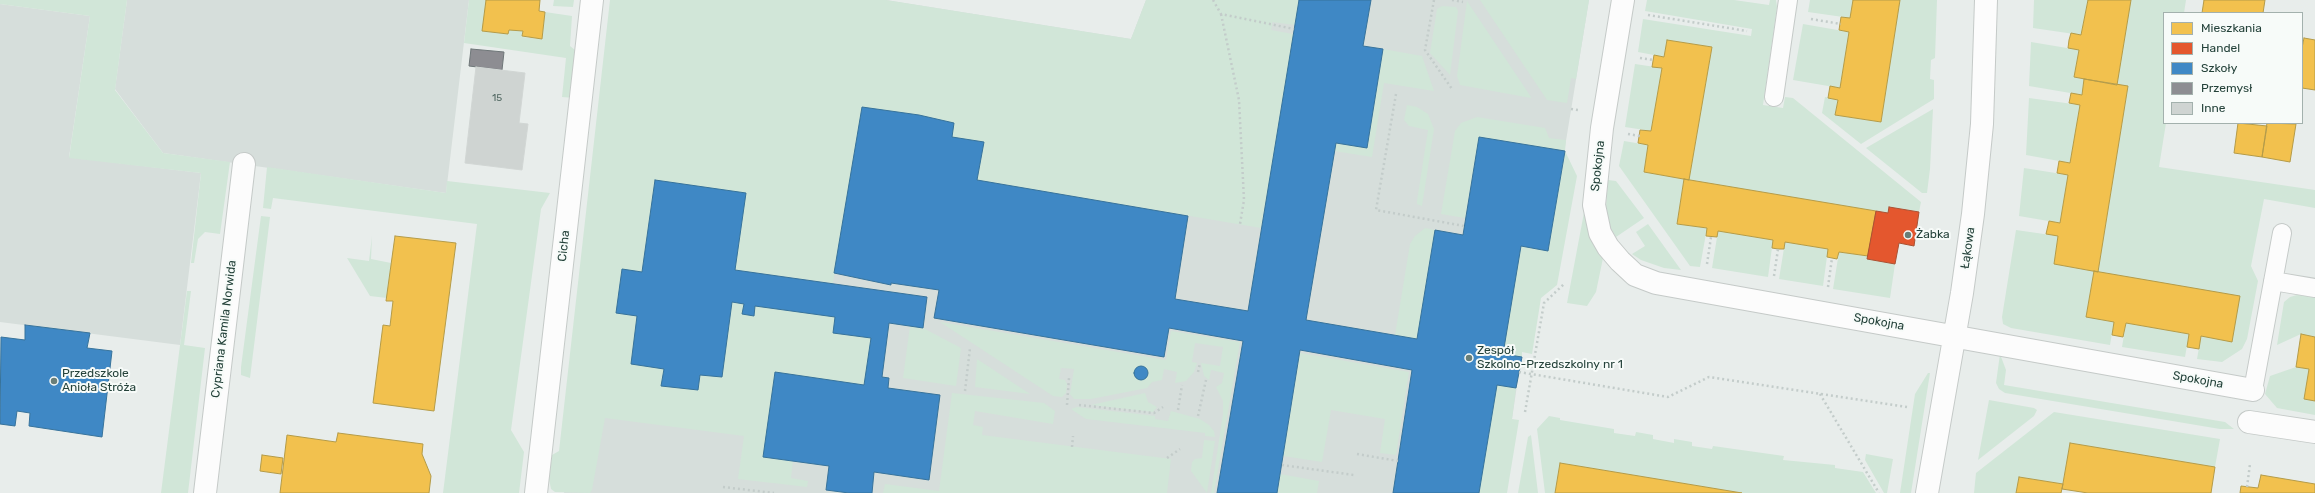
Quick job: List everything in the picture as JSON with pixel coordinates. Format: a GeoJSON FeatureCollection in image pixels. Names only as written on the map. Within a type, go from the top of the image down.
{"type":"FeatureCollection","features":[{"type":"Feature","properties":{"kind":"street","name":"Cicha"},"geometry":{"type":"LineString","coordinates":[[536,493],[592,0]]}},
{"type":"Feature","properties":{"kind":"street","name":"Spokojna"},"geometry":{"type":"LineString","coordinates":[[1623,0],[1601,135],[1594,205],[1600,233],[1620,261],[1635,274],[1656,283],[2253,390]]}},
{"type":"Feature","properties":{"kind":"street","name":"Łąkowa"},"geometry":{"type":"LineString","coordinates":[[1927,493],[1973,214],[1982,124],[1986,0]]}},
{"type":"Feature","properties":{"kind":"street","name":"Cypriana Kamila Norwida"},"geometry":{"type":"LineString","coordinates":[[205,493],[244,164]]}},
{"type":"Feature","properties":{"kind":"street"},"geometry":{"type":"LineString","coordinates":[[2249,422],[2315,432]]}},
{"type":"Feature","properties":{"kind":"lane"},"geometry":{"type":"LineString","coordinates":[[1774,97],[1788,0]]}},
{"type":"Feature","properties":{"kind":"lane","name":"Spokojna"},"geometry":{"type":"LineString","coordinates":[[2253,390],[2282,233]]}},
{"type":"Feature","properties":{"kind":"lane"},"geometry":{"type":"LineString","coordinates":[[2273,281],[2315,288]]}},
{"type":"Feature","properties":{"kind":"path"},"geometry":{"type":"LineString","coordinates":[[1213,0],[1221,14],[1239,100],[1244,200],[1240,224]]}},
{"type":"Feature","properties":{"kind":"path"},"geometry":{"type":"LineString","coordinates":[[1434,0],[1425,50],[1452,89]]}},
{"type":"Feature","properties":{"kind":"path"},"geometry":{"type":"LineString","coordinates":[[1452,0],[1463,2]]}},
{"type":"Feature","properties":{"kind":"path"},"geometry":{"type":"LineString","coordinates":[[1221,14],[1294,29]]}},
{"type":"Feature","properties":{"kind":"path"},"geometry":{"type":"LineString","coordinates":[[1644,14],[1748,31]]}},
{"type":"Feature","properties":{"kind":"path"},"geometry":{"type":"LineString","coordinates":[[1807,18],[1840,24]]}},
{"type":"Feature","properties":{"kind":"path"},"geometry":{"type":"LineString","coordinates":[[1396,94],[1376,210],[1464,226]]}},
{"type":"Feature","properties":{"kind":"path"},"geometry":{"type":"LineString","coordinates":[[1707,266],[1711,237]]}},
{"type":"Feature","properties":{"kind":"path"},"geometry":{"type":"LineString","coordinates":[[1773,284],[1778,249]]}},
{"type":"Feature","properties":{"kind":"path"},"geometry":{"type":"LineString","coordinates":[[1827,293],[1832,258]]}},
{"type":"Feature","properties":{"kind":"path"},"geometry":{"type":"LineString","coordinates":[[1525,412],[1544,303],[1564,284]]}},
{"type":"Feature","properties":{"kind":"path"},"geometry":{"type":"LineString","coordinates":[[965,390],[970,348]]}},
{"type":"Feature","properties":{"kind":"path"},"geometry":{"type":"LineString","coordinates":[[1198,372],[1200,363]]}},
{"type":"Feature","properties":{"kind":"path"},"geometry":{"type":"LineString","coordinates":[[1519,372],[1668,397],[1709,377],[1907,407]]}},
{"type":"Feature","properties":{"kind":"path"},"geometry":{"type":"LineString","coordinates":[[1067,405],[1069,378]]}},
{"type":"Feature","properties":{"kind":"path"},"geometry":{"type":"LineString","coordinates":[[1198,416],[1206,380]]}},
{"type":"Feature","properties":{"kind":"path"},"geometry":{"type":"LineString","coordinates":[[1178,410],[1182,385]]}},
{"type":"Feature","properties":{"kind":"path"},"geometry":{"type":"LineString","coordinates":[[1820,394],[1879,493]]}},
{"type":"Feature","properties":{"kind":"path"},"geometry":{"type":"LineString","coordinates":[[1079,405],[1154,413],[1163,407]]}},
{"type":"Feature","properties":{"kind":"path"},"geometry":{"type":"LineString","coordinates":[[1072,447],[1073,436]]}},
{"type":"Feature","properties":{"kind":"path"},"geometry":{"type":"LineString","coordinates":[[1167,458],[1180,449]]}},
{"type":"Feature","properties":{"kind":"path"},"geometry":{"type":"LineString","coordinates":[[1357,454],[1398,461]]}},
{"type":"Feature","properties":{"kind":"path"},"geometry":{"type":"LineString","coordinates":[[2246,487],[2250,464]]}},
{"type":"Feature","properties":{"kind":"path"},"geometry":{"type":"LineString","coordinates":[[1282,465],[1354,474]]}},
{"type":"Feature","properties":{"kind":"path"},"geometry":{"type":"LineString","coordinates":[[723,487],[774,493]]}},
{"type":"Feature","properties":{"kind":"shaded area"},"geometry":{"type":"Polygon","coordinates":[[[127,0],[469,0],[446,193],[163,153],[115,89],[127,0]]]}},
{"type":"Feature","properties":{"kind":"shaded area"},"geometry":{"type":"Polygon","coordinates":[[[886,0],[1131,39],[1146,0],[1589,0],[1548,251],[1522,352],[1512,419],[1479,493],[564,493],[617,76],[886,0]]]}},
{"type":"Feature","properties":{"kind":"shaded area"},"geometry":{"type":"Polygon","coordinates":[[[0,4],[90,16],[69,157],[201,173],[180,345],[0,322],[0,4]]]}},
{"type":"Feature","properties":{"kind":"green space"},"geometry":{"type":"Polygon","coordinates":[[[0,0],[127,0],[115,90],[163,153],[230,162],[220,234],[205,232],[198,239],[194,263],[191,263],[201,173],[69,158],[90,16],[0,4],[0,0]]]}},
{"type":"Feature","properties":{"kind":"green space"},"geometry":{"type":"Polygon","coordinates":[[[469,0],[486,0],[483,31],[508,34],[509,30],[523,31],[522,37],[542,39],[545,12],[572,16],[570,46],[580,54],[574,98],[562,97],[566,58],[464,43],[469,0]]]}},
{"type":"Feature","properties":{"kind":"green space"},"geometry":{"type":"Polygon","coordinates":[[[554,0],[574,0],[573,7],[553,6],[554,0]]]}},
{"type":"Feature","properties":{"kind":"green space"},"geometry":{"type":"Polygon","coordinates":[[[610,0],[886,0],[1131,39],[1146,0],[1299,0],[1295,25],[1272,22],[1271,30],[1293,34],[1294,38],[1261,228],[977,180],[984,142],[952,137],[954,123],[919,115],[862,107],[833,283],[735,270],[745,193],[655,180],[642,272],[622,269],[616,313],[637,316],[631,364],[664,369],[662,386],[698,390],[700,375],[722,377],[732,302],[744,304],[742,314],[754,316],[755,306],[835,317],[833,333],[871,338],[864,385],[775,373],[793,461],[791,478],[808,481],[807,487],[738,479],[744,436],[605,418],[592,490],[590,493],[555,492],[551,489],[549,479],[552,455],[559,451],[610,0]]]}},
{"type":"Feature","properties":{"kind":"green space"},"geometry":{"type":"Polygon","coordinates":[[[1480,0],[1589,0],[1576,79],[1571,78],[1567,103],[1547,100],[1480,0]]]}},
{"type":"Feature","properties":{"kind":"green space"},"geometry":{"type":"Polygon","coordinates":[[[1647,0],[1734,0],[1769,5],[1770,0],[1776,0],[1777,7],[1763,105],[1783,108],[1785,97],[1793,98],[1921,202],[1919,212],[1889,207],[1888,213],[1689,180],[1712,47],[1667,40],[1664,57],[1638,52],[1643,19],[1751,36],[1752,29],[1645,11],[1647,0]]]}},
{"type":"Feature","properties":{"kind":"green space"},"geometry":{"type":"Polygon","coordinates":[[[1810,0],[1853,0],[1850,18],[1808,12],[1810,0]]]}},
{"type":"Feature","properties":{"kind":"green space"},"geometry":{"type":"Polygon","coordinates":[[[1900,0],[1937,0],[1935,58],[1931,60],[1930,79],[1934,80],[1934,99],[1861,144],[1822,113],[1825,97],[1838,100],[1835,115],[1881,122],[1900,0]]]}},
{"type":"Feature","properties":{"kind":"green space"},"geometry":{"type":"Polygon","coordinates":[[[2034,0],[2088,0],[2081,35],[2033,28],[2034,0]]]}},
{"type":"Feature","properties":{"kind":"green space"},"geometry":{"type":"Polygon","coordinates":[[[2131,0],[2186,0],[2184,12],[2163,12],[2163,124],[2166,124],[2159,167],[2315,190],[2315,208],[2264,199],[2251,266],[2258,281],[2247,339],[2242,349],[2222,362],[2197,359],[2201,336],[2098,272],[2128,87],[2117,85],[2131,0]]]}},
{"type":"Feature","properties":{"kind":"green space"},"geometry":{"type":"Polygon","coordinates":[[[1467,1],[1531,98],[1460,85],[1457,76],[1467,1]]]}},
{"type":"Feature","properties":{"kind":"green space"},"geometry":{"type":"Polygon","coordinates":[[[1442,6],[1456,7],[1458,11],[1450,75],[1430,53],[1437,9],[1442,6]]]}},
{"type":"Feature","properties":{"kind":"green space"},"geometry":{"type":"Polygon","coordinates":[[[1803,24],[1849,32],[1840,88],[1793,80],[1803,24]]]}},
{"type":"Feature","properties":{"kind":"green space"},"geometry":{"type":"Polygon","coordinates":[[[2031,42],[2079,50],[2074,77],[2084,79],[2082,95],[2029,86],[2031,42]]]}},
{"type":"Feature","properties":{"kind":"green space"},"geometry":{"type":"Polygon","coordinates":[[[1383,49],[1422,56],[1434,91],[1384,83],[1372,157],[1334,151],[1336,143],[1367,148],[1383,49]]]}},
{"type":"Feature","properties":{"kind":"green space"},"geometry":{"type":"Polygon","coordinates":[[[1635,64],[1662,68],[1651,131],[1625,127],[1635,64]]]}},
{"type":"Feature","properties":{"kind":"green space"},"geometry":{"type":"Polygon","coordinates":[[[2029,98],[2080,105],[2070,163],[2026,155],[2029,98]]]}},
{"type":"Feature","properties":{"kind":"green space"},"geometry":{"type":"Polygon","coordinates":[[[1407,105],[1417,107],[1428,114],[1434,129],[1422,206],[1417,204],[1417,201],[1428,130],[1409,126],[1404,120],[1407,105]]]}},
{"type":"Feature","properties":{"kind":"green space"},"geometry":{"type":"Polygon","coordinates":[[[1933,109],[1930,169],[1927,193],[1922,193],[1866,148],[1933,109]]]}},
{"type":"Feature","properties":{"kind":"green space"},"geometry":{"type":"Polygon","coordinates":[[[1477,117],[1545,128],[1549,138],[1566,140],[1565,151],[1479,137],[1465,218],[1441,214],[1455,131],[1461,123],[1477,117]]]}},
{"type":"Feature","properties":{"kind":"green space"},"geometry":{"type":"Polygon","coordinates":[[[1624,141],[1648,145],[1644,172],[1684,179],[1677,224],[1707,228],[1700,267],[1690,266],[1619,166],[1624,141]]]}},
{"type":"Feature","properties":{"kind":"green space"},"geometry":{"type":"Polygon","coordinates":[[[1565,151],[1577,176],[1557,285],[1541,298],[1532,354],[1522,352],[1522,357],[1503,354],[1521,246],[1548,251],[1565,151]]]}},
{"type":"Feature","properties":{"kind":"green space"},"geometry":{"type":"Polygon","coordinates":[[[267,167],[446,193],[447,181],[550,193],[541,209],[511,430],[524,452],[519,493],[443,493],[477,224],[273,198],[271,209],[263,208],[267,167]]]}},
{"type":"Feature","properties":{"kind":"green space"},"geometry":{"type":"Polygon","coordinates":[[[2024,168],[2068,175],[2060,223],[2019,216],[2024,168]]]}},
{"type":"Feature","properties":{"kind":"green space"},"geometry":{"type":"Polygon","coordinates":[[[1608,180],[1616,181],[1644,218],[1616,237],[1609,225],[1606,207],[1608,180]]]}},
{"type":"Feature","properties":{"kind":"green space"},"geometry":{"type":"Polygon","coordinates":[[[1586,202],[1603,258],[1596,292],[1587,306],[1567,303],[1586,202]]]}},
{"type":"Feature","properties":{"kind":"green space"},"geometry":{"type":"Polygon","coordinates":[[[261,216],[270,217],[250,378],[241,375],[241,367],[261,216]]]}},
{"type":"Feature","properties":{"kind":"green space"},"geometry":{"type":"Polygon","coordinates":[[[1648,224],[1681,270],[1664,268],[1641,260],[1632,254],[1645,246],[1636,232],[1648,224]]]}},
{"type":"Feature","properties":{"kind":"green space"},"geometry":{"type":"Polygon","coordinates":[[[1425,228],[1435,230],[1417,339],[1395,335],[1410,244],[1415,236],[1425,228]]]}},
{"type":"Feature","properties":{"kind":"green space"},"geometry":{"type":"Polygon","coordinates":[[[2016,230],[2058,236],[2054,264],[2094,271],[2086,316],[2114,322],[2110,345],[2011,328],[2003,324],[2002,317],[2016,230]]]}},
{"type":"Feature","properties":{"kind":"green space"},"geometry":{"type":"Polygon","coordinates":[[[1718,231],[1773,240],[1768,277],[1712,268],[1718,231]]]}},
{"type":"Feature","properties":{"kind":"green space"},"geometry":{"type":"Polygon","coordinates":[[[372,236],[371,259],[391,263],[387,298],[370,296],[347,258],[369,261],[372,236]]]}},
{"type":"Feature","properties":{"kind":"green space"},"geometry":{"type":"Polygon","coordinates":[[[1785,242],[1828,249],[1823,286],[1779,279],[1785,242]]]}},
{"type":"Feature","properties":{"kind":"green space"},"geometry":{"type":"Polygon","coordinates":[[[1839,252],[1868,256],[1868,259],[1895,264],[1890,298],[1833,289],[1839,252]]]}},
{"type":"Feature","properties":{"kind":"green space"},"geometry":{"type":"Polygon","coordinates":[[[187,291],[191,291],[184,345],[205,348],[188,493],[161,493],[187,291]]]}},
{"type":"Feature","properties":{"kind":"green space"},"geometry":{"type":"Polygon","coordinates":[[[2297,295],[2315,296],[2315,337],[2301,334],[2277,345],[2284,302],[2290,297],[2297,295]]]}},
{"type":"Feature","properties":{"kind":"green space"},"geometry":{"type":"Polygon","coordinates":[[[940,322],[1166,360],[1171,331],[1240,342],[1214,493],[1211,493],[1223,414],[1223,401],[1216,387],[1222,383],[1224,373],[1211,370],[1209,380],[1204,376],[1201,363],[1220,366],[1223,347],[1195,343],[1192,362],[1197,363],[1194,372],[1186,381],[1175,383],[1177,372],[1164,369],[1162,380],[1152,382],[1147,388],[1091,399],[1074,399],[1070,394],[1074,369],[1061,368],[1059,379],[1065,380],[1067,384],[1066,393],[1062,397],[1053,396],[940,322]]]}},
{"type":"Feature","properties":{"kind":"green space"},"geometry":{"type":"Polygon","coordinates":[[[2126,323],[2189,334],[2185,357],[2122,347],[2126,323]]]}},
{"type":"Feature","properties":{"kind":"green space"},"geometry":{"type":"Polygon","coordinates":[[[910,326],[923,328],[961,348],[956,386],[903,378],[910,326]]]}},
{"type":"Feature","properties":{"kind":"green space"},"geometry":{"type":"Polygon","coordinates":[[[1300,353],[1409,372],[1396,455],[1380,453],[1385,419],[1331,410],[1322,462],[1283,456],[1300,353]]]}},
{"type":"Feature","properties":{"kind":"green space"},"geometry":{"type":"Polygon","coordinates":[[[2000,354],[2006,370],[2004,385],[2225,422],[2234,429],[2220,429],[2005,393],[1999,389],[1996,383],[2000,354]]]}},
{"type":"Feature","properties":{"kind":"green space"},"geometry":{"type":"Polygon","coordinates":[[[977,359],[1030,394],[975,387],[977,359]]]}},
{"type":"Feature","properties":{"kind":"green space"},"geometry":{"type":"Polygon","coordinates":[[[2296,367],[2309,369],[2304,399],[2315,401],[2315,415],[2277,408],[2265,394],[2270,376],[2296,367]]]}},
{"type":"Feature","properties":{"kind":"green space"},"geometry":{"type":"Polygon","coordinates":[[[1928,373],[1930,373],[1911,493],[1900,493],[1915,394],[1928,373]]]}},
{"type":"Feature","properties":{"kind":"green space"},"geometry":{"type":"Polygon","coordinates":[[[1497,385],[1516,388],[1512,419],[1519,420],[1507,493],[1479,493],[1497,385]]]}},
{"type":"Feature","properties":{"kind":"green space"},"geometry":{"type":"Polygon","coordinates":[[[952,393],[1044,403],[1055,411],[1053,424],[975,411],[973,425],[983,427],[982,435],[1171,459],[1167,493],[883,493],[885,484],[939,491],[952,393]]]}},
{"type":"Feature","properties":{"kind":"green space"},"geometry":{"type":"Polygon","coordinates":[[[1145,393],[1148,402],[1157,407],[1153,412],[1091,405],[1145,393]]]}},
{"type":"Feature","properties":{"kind":"green space"},"geometry":{"type":"Polygon","coordinates":[[[1989,400],[2034,408],[2037,410],[2034,416],[1978,460],[1989,400]]]}},
{"type":"Feature","properties":{"kind":"green space"},"geometry":{"type":"Polygon","coordinates":[[[1077,407],[1155,416],[1155,419],[1168,421],[1171,411],[1200,419],[1209,425],[1214,431],[1215,437],[1205,436],[1205,433],[1086,419],[1071,409],[1077,407]]]}},
{"type":"Feature","properties":{"kind":"green space"},"geometry":{"type":"Polygon","coordinates":[[[2054,412],[2220,439],[2215,467],[2070,443],[2063,484],[2019,477],[2016,493],[1974,493],[1976,473],[2054,412]]]}},
{"type":"Feature","properties":{"kind":"green space"},"geometry":{"type":"Polygon","coordinates":[[[1549,416],[1560,418],[1560,420],[1614,429],[1614,433],[1635,436],[1636,432],[1653,435],[1653,439],[1674,443],[1674,439],[1692,442],[1692,446],[1712,449],[1713,446],[1784,456],[1783,460],[1835,465],[1835,468],[1863,472],[1876,493],[1742,493],[1560,463],[1555,493],[1545,493],[1537,429],[1549,416]]]}},
{"type":"Feature","properties":{"kind":"green space"},"geometry":{"type":"Polygon","coordinates":[[[1531,435],[1538,493],[1518,493],[1528,437],[1531,435]]]}},
{"type":"Feature","properties":{"kind":"green space"},"geometry":{"type":"Polygon","coordinates":[[[1204,440],[1215,441],[1207,493],[1191,471],[1192,462],[1195,459],[1202,458],[1204,440]]]}},
{"type":"Feature","properties":{"kind":"green space"},"geometry":{"type":"Polygon","coordinates":[[[1866,454],[1893,459],[1887,493],[1884,493],[1865,460],[1866,454]]]}},
{"type":"Feature","properties":{"kind":"green space"},"geometry":{"type":"Polygon","coordinates":[[[1280,474],[1319,481],[1317,493],[1277,493],[1280,474]]]}},
{"type":"Feature","properties":{"kind":"building: Mieszkania"},"geometry":{"type":"Polygon","coordinates":[[[486,0],[540,0],[539,11],[545,12],[542,39],[522,36],[523,31],[509,30],[508,34],[482,31],[486,0]]]}},
{"type":"Feature","properties":{"kind":"building: Mieszkania"},"geometry":{"type":"Polygon","coordinates":[[[1853,0],[1900,0],[1881,122],[1835,115],[1838,100],[1828,98],[1830,86],[1840,88],[1849,32],[1839,30],[1841,17],[1850,18],[1853,0]]]}},
{"type":"Feature","properties":{"kind":"building: Mieszkania"},"geometry":{"type":"Polygon","coordinates":[[[2088,0],[2131,0],[2117,85],[2074,77],[2079,50],[2068,48],[2069,40],[2071,33],[2081,35],[2088,0]]]}},
{"type":"Feature","properties":{"kind":"building: Mieszkania"},"geometry":{"type":"Polygon","coordinates":[[[2204,0],[2265,0],[2263,12],[2202,12],[2204,0]]]}},
{"type":"Feature","properties":{"kind":"building: Mieszkania"},"geometry":{"type":"Polygon","coordinates":[[[2304,38],[2315,40],[2315,90],[2303,88],[2304,38]]]}},
{"type":"Feature","properties":{"kind":"building: Mieszkania"},"geometry":{"type":"Polygon","coordinates":[[[1667,40],[1712,47],[1689,180],[1644,172],[1648,145],[1638,143],[1640,130],[1651,131],[1662,68],[1652,67],[1654,55],[1664,57],[1667,40]]]}},
{"type":"Feature","properties":{"kind":"building: Mieszkania"},"geometry":{"type":"Polygon","coordinates":[[[2084,79],[2128,86],[2098,272],[2054,264],[2058,236],[2046,234],[2049,221],[2060,223],[2068,175],[2057,173],[2059,161],[2070,163],[2080,105],[2069,103],[2071,93],[2082,95],[2084,79]]]}},
{"type":"Feature","properties":{"kind":"building: Mieszkania"},"geometry":{"type":"Polygon","coordinates":[[[2238,124],[2267,126],[2262,157],[2234,153],[2238,124]]]}},
{"type":"Feature","properties":{"kind":"building: Mieszkania"},"geometry":{"type":"Polygon","coordinates":[[[2267,124],[2296,124],[2290,162],[2262,157],[2267,124]]]}},
{"type":"Feature","properties":{"kind":"building: Mieszkania"},"geometry":{"type":"Polygon","coordinates":[[[1684,179],[1876,211],[1868,256],[1839,252],[1837,259],[1827,257],[1828,249],[1785,242],[1784,249],[1778,249],[1772,248],[1773,240],[1718,231],[1717,237],[1706,236],[1707,228],[1677,224],[1684,179]]]}},
{"type":"Feature","properties":{"kind":"building: Mieszkania"},"geometry":{"type":"Polygon","coordinates":[[[395,236],[456,243],[434,411],[373,403],[383,325],[390,326],[393,301],[386,301],[395,236]]]}},
{"type":"Feature","properties":{"kind":"building: Mieszkania"},"geometry":{"type":"Polygon","coordinates":[[[2094,271],[2240,296],[2232,342],[2201,336],[2199,349],[2187,347],[2189,334],[2126,323],[2123,337],[2112,335],[2114,322],[2086,317],[2094,271]]]}},
{"type":"Feature","properties":{"kind":"building: Mieszkania"},"geometry":{"type":"Polygon","coordinates":[[[2301,334],[2315,337],[2315,401],[2304,399],[2309,369],[2296,367],[2301,334]]]}},
{"type":"Feature","properties":{"kind":"building: Mieszkania"},"geometry":{"type":"Polygon","coordinates":[[[338,433],[423,444],[422,454],[431,476],[429,493],[280,493],[287,435],[336,442],[338,433]]]}},
{"type":"Feature","properties":{"kind":"building: Mieszkania"},"geometry":{"type":"Polygon","coordinates":[[[2070,443],[2215,467],[2211,493],[2088,493],[2062,489],[2070,443]]]}},
{"type":"Feature","properties":{"kind":"building: Mieszkania"},"geometry":{"type":"Polygon","coordinates":[[[262,455],[283,458],[281,474],[260,471],[262,455]]]}},
{"type":"Feature","properties":{"kind":"building: Mieszkania"},"geometry":{"type":"Polygon","coordinates":[[[1560,463],[1742,493],[1555,493],[1560,463]]]}},
{"type":"Feature","properties":{"kind":"building: Mieszkania"},"geometry":{"type":"Polygon","coordinates":[[[2261,475],[2315,484],[2315,493],[2240,493],[2241,486],[2258,488],[2261,475]]]}},
{"type":"Feature","properties":{"kind":"building: Mieszkania"},"geometry":{"type":"Polygon","coordinates":[[[2019,477],[2063,484],[2061,493],[2016,493],[2019,477]]]}},
{"type":"Feature","properties":{"kind":"building: Handel"},"geometry":{"type":"Polygon","coordinates":[[[1889,207],[1919,212],[1914,246],[1899,243],[1895,264],[1867,259],[1876,211],[1888,213],[1889,207]]]}},
{"type":"Feature","properties":{"kind":"building: Szkoły"},"geometry":{"type":"Polygon","coordinates":[[[1299,0],[1371,0],[1363,46],[1383,49],[1367,148],[1336,143],[1306,320],[1417,339],[1435,230],[1463,235],[1479,137],[1565,151],[1548,251],[1521,246],[1503,354],[1522,357],[1516,388],[1497,385],[1479,493],[1393,493],[1412,370],[1300,350],[1277,493],[1217,493],[1243,341],[1169,328],[1164,357],[934,318],[939,290],[891,283],[891,285],[834,273],[862,107],[919,115],[954,123],[952,137],[984,142],[977,180],[1188,216],[1175,299],[1248,311],[1299,0]]]}},
{"type":"Feature","properties":{"kind":"building: Szkoły"},"geometry":{"type":"Polygon","coordinates":[[[655,180],[746,193],[735,270],[927,297],[923,328],[889,323],[882,377],[889,378],[888,388],[940,395],[929,480],[874,472],[872,493],[849,493],[826,490],[829,466],[763,457],[775,372],[864,385],[871,338],[833,333],[835,317],[755,306],[754,316],[742,314],[744,304],[732,302],[722,377],[700,375],[698,390],[661,386],[664,369],[631,364],[637,316],[616,313],[622,269],[642,272],[655,180]]]}},
{"type":"Feature","properties":{"kind":"building: Szkoły","name":"Przedszkole Anioła Stróża"},"geometry":{"type":"Polygon","coordinates":[[[25,325],[90,333],[87,348],[112,351],[102,437],[29,426],[30,413],[17,411],[15,426],[0,424],[1,337],[25,340],[25,325]]]}},
{"type":"Feature","properties":{"kind":"building: Szkoły"},"geometry":{"type":"Polygon","coordinates":[[[1141,366],[1146,368],[1148,373],[1146,378],[1141,380],[1136,378],[1134,373],[1136,368],[1141,366]]]}},
{"type":"Feature","properties":{"kind":"building: Przemysł"},"geometry":{"type":"Polygon","coordinates":[[[471,49],[504,52],[502,70],[469,66],[471,49]]]}},
{"type":"Feature","properties":{"kind":"building: Inne"},"geometry":{"type":"Polygon","coordinates":[[[476,67],[525,73],[519,123],[528,124],[522,170],[465,163],[476,67]]]}},
{"type":"Feature","properties":{"kind":"place","name":"Żabka"},"geometry":{"type":"Point","coordinates":[1908,235]}},
{"type":"Feature","properties":{"kind":"place","name":"Zespół Szkolno-Przedszkolny nr 1"},"geometry":{"type":"Point","coordinates":[1469,358]}},
{"type":"Feature","properties":{"kind":"place","name":"Przedszkole Anioła Stróża"},"geometry":{"type":"Point","coordinates":[54,381]}}]}
